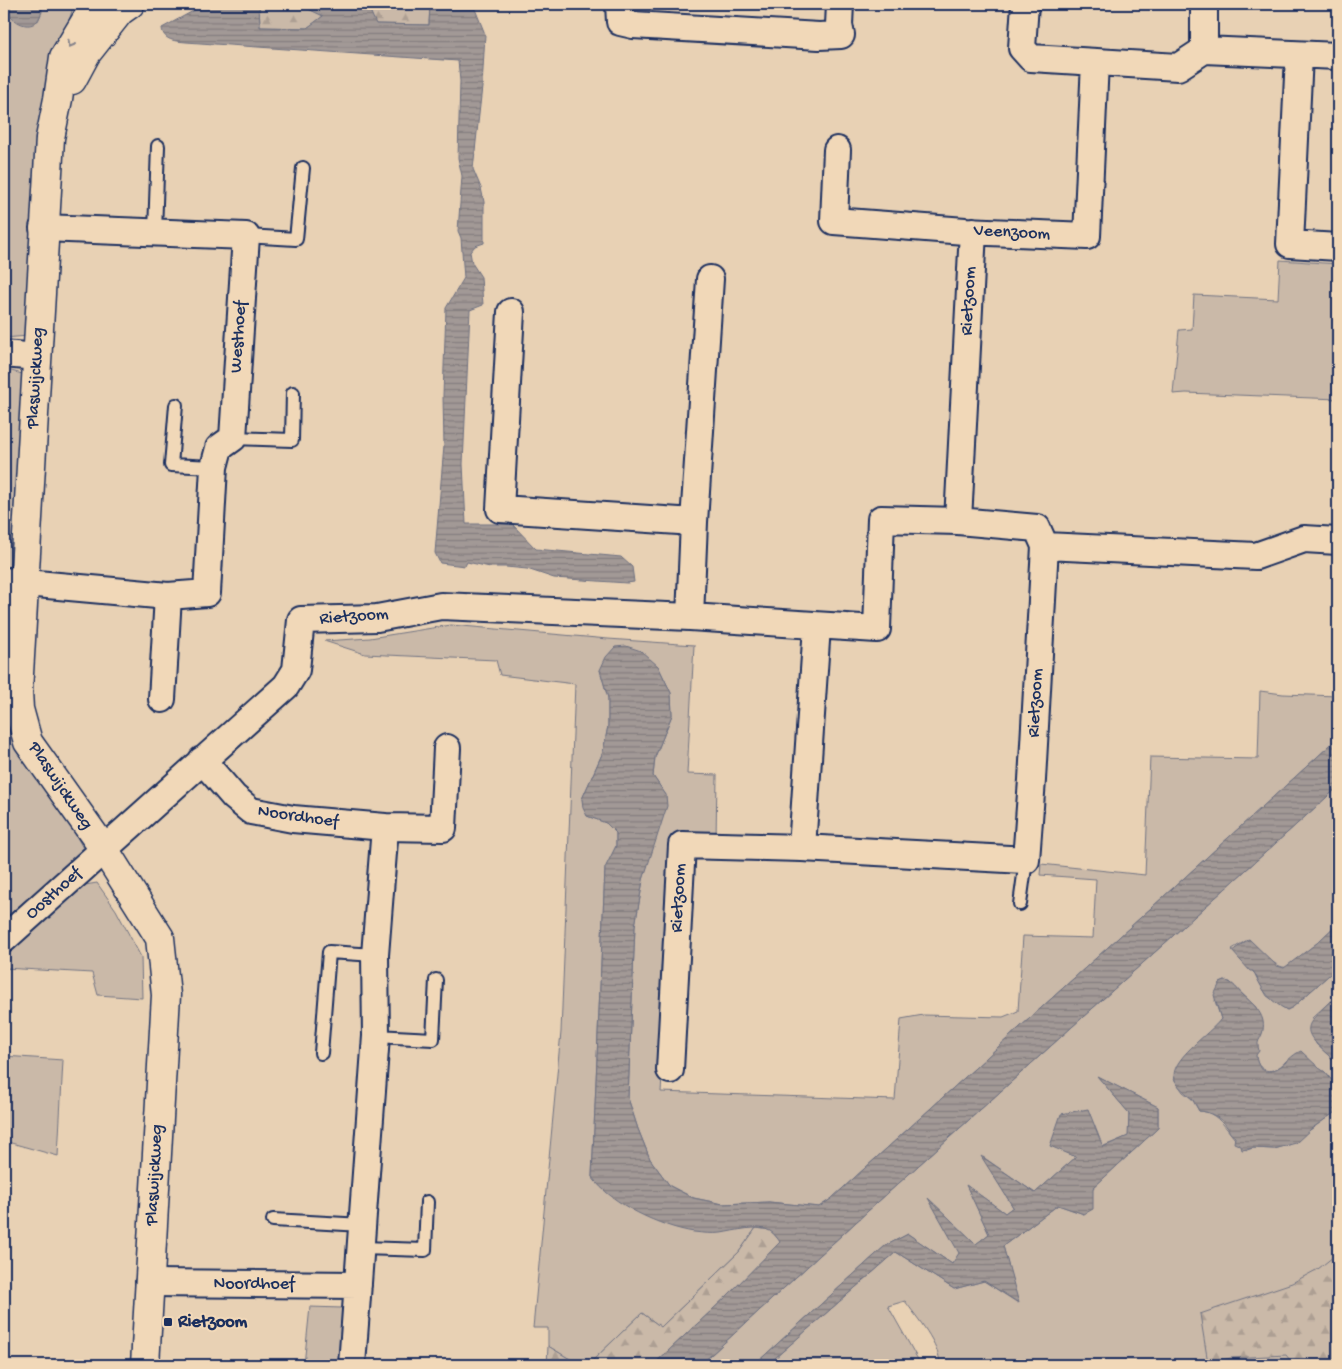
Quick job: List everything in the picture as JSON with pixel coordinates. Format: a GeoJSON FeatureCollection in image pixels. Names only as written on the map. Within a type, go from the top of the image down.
{"type":"FeatureCollection","features":[{"type":"Feature","properties":{"kind":"street"},"geometry":{"type":"LineString","coordinates":[[619,4],[620,22],[633,25],[819,36],[841,35],[839,25],[840,4]]}},
{"type":"Feature","properties":{"kind":"street"},"geometry":{"type":"LineString","coordinates":[[1026,4],[1022,48],[1032,58],[1178,67],[1204,50],[1338,56]]}},
{"type":"Feature","properties":{"kind":"street"},"geometry":{"type":"LineString","coordinates":[[1204,4],[1204,50]]}},
{"type":"Feature","properties":{"kind":"street","name":"Plaswijckweg"},"geometry":{"type":"LineString","coordinates":[[116,6],[86,54],[75,76],[58,99],[50,138],[37,357],[14,582],[18,709],[28,742],[104,849],[160,938],[166,995],[145,1365]]}},
{"type":"Feature","properties":{"kind":"street"},"geometry":{"type":"LineString","coordinates":[[1299,55],[1290,244],[1338,247]]}},
{"type":"Feature","properties":{"kind":"street","name":"Veenzoom"},"geometry":{"type":"LineString","coordinates":[[837,150],[834,221],[1087,236],[1095,62]]}},
{"type":"Feature","properties":{"kind":"street"},"geometry":{"type":"LineString","coordinates":[[44,228],[246,236]]}},
{"type":"Feature","properties":{"kind":"street","name":"Rietzoom"},"geometry":{"type":"LineString","coordinates":[[958,521],[973,230]]}},
{"type":"Feature","properties":{"kind":"street","name":"Westhoef"},"geometry":{"type":"LineString","coordinates":[[233,438],[246,236]]}},
{"type":"Feature","properties":{"kind":"street"},"geometry":{"type":"LineString","coordinates":[[690,617],[694,522],[710,279]]}},
{"type":"Feature","properties":{"kind":"street"},"geometry":{"type":"LineString","coordinates":[[511,312],[500,509],[694,522]]}},
{"type":"Feature","properties":{"kind":"street"},"geometry":{"type":"LineString","coordinates":[[4,354],[37,357]]}},
{"type":"Feature","properties":{"kind":"street"},"geometry":{"type":"LineString","coordinates":[[14,582],[168,596],[206,593],[214,467],[219,448],[233,438]]}},
{"type":"Feature","properties":{"kind":"street","name":"Rietzoom"},"geometry":{"type":"LineString","coordinates":[[104,849],[286,686],[296,670],[301,620],[377,618],[441,606],[690,617],[877,629],[881,519],[958,521],[1037,528],[1045,546],[1026,860],[802,848],[682,845],[670,1070]]}},
{"type":"Feature","properties":{"kind":"street"},"geometry":{"type":"LineString","coordinates":[[1045,546],[1256,556],[1304,539],[1338,541]]}},
{"type":"Feature","properties":{"kind":"street"},"geometry":{"type":"LineString","coordinates":[[162,699],[168,596]]}},
{"type":"Feature","properties":{"kind":"street"},"geometry":{"type":"LineString","coordinates":[[802,848],[817,626]]}},
{"type":"Feature","properties":{"kind":"street","name":"Noordhoef"},"geometry":{"type":"LineString","coordinates":[[202,760],[234,797],[251,812],[385,827],[443,828],[447,748]]}},
{"type":"Feature","properties":{"kind":"street"},"geometry":{"type":"LineString","coordinates":[[352,1365],[376,1036],[375,955],[385,827]]}},
{"type":"Feature","properties":{"kind":"street","name":"Oosthoef"},"geometry":{"type":"LineString","coordinates":[[4,939],[104,849]]}},
{"type":"Feature","properties":{"kind":"street","name":"Noordhoef"},"geometry":{"type":"LineString","coordinates":[[149,1283],[358,1285]]}},
{"type":"Feature","properties":{"kind":"lane"},"geometry":{"type":"LineString","coordinates":[[155,232],[158,146]]}},
{"type":"Feature","properties":{"kind":"lane"},"geometry":{"type":"LineString","coordinates":[[246,236],[296,239],[303,168]]}},
{"type":"Feature","properties":{"kind":"lane"},"geometry":{"type":"LineString","coordinates":[[233,438],[292,440],[293,393]]}},
{"type":"Feature","properties":{"kind":"lane"},"geometry":{"type":"LineString","coordinates":[[176,405],[171,465],[214,467]]}},
{"type":"Feature","properties":{"kind":"lane","name":"Rietzoom"},"geometry":{"type":"LineString","coordinates":[[1020,904],[1026,860]]}},
{"type":"Feature","properties":{"kind":"lane"},"geometry":{"type":"LineString","coordinates":[[321,1053],[329,952],[375,955]]}},
{"type":"Feature","properties":{"kind":"lane"},"geometry":{"type":"LineString","coordinates":[[376,1036],[433,1039],[436,980]]}},
{"type":"Feature","properties":{"kind":"lane"},"geometry":{"type":"LineString","coordinates":[[273,1220],[362,1236],[425,1250],[427,1202]]}},
{"type":"Feature","properties":{"kind":"green space"},"geometry":{"type":"Polygon","coordinates":[[[42,4],[72,4],[73,7],[63,43],[28,336],[4,338],[4,93],[9,22],[4,19],[4,5],[10,17],[38,21],[42,12],[42,4]]]}},
{"type":"Feature","properties":{"kind":"green space"},"geometry":{"type":"Polygon","coordinates":[[[259,4],[300,5],[324,16],[307,28],[260,27],[259,4]]]}},
{"type":"Feature","properties":{"kind":"green space"},"geometry":{"type":"Polygon","coordinates":[[[367,4],[430,4],[429,25],[375,24],[367,4]]]}},
{"type":"Feature","properties":{"kind":"green space"},"geometry":{"type":"Polygon","coordinates":[[[1280,260],[1338,264],[1338,399],[1173,394],[1179,330],[1192,329],[1194,295],[1278,299],[1280,260]]]}},
{"type":"Feature","properties":{"kind":"green space"},"geometry":{"type":"Polygon","coordinates":[[[4,369],[26,375],[19,568],[4,569],[4,369]]]}},
{"type":"Feature","properties":{"kind":"green space"},"geometry":{"type":"Polygon","coordinates":[[[4,590],[17,594],[29,761],[51,800],[72,828],[84,850],[5,918],[4,918],[4,590]]]}},
{"type":"Feature","properties":{"kind":"green space"},"geometry":{"type":"Polygon","coordinates":[[[451,625],[694,645],[687,774],[717,775],[716,841],[677,841],[661,1092],[895,1100],[901,1019],[923,1015],[1003,1017],[1018,1011],[1023,936],[1093,938],[1096,879],[1040,875],[1041,864],[1145,875],[1150,757],[1258,759],[1260,691],[1283,694],[1338,696],[1338,738],[831,1199],[819,1207],[769,1202],[723,1204],[694,1198],[670,1186],[650,1159],[628,1098],[635,926],[643,880],[666,795],[653,776],[655,757],[672,715],[671,693],[658,666],[600,670],[608,698],[608,726],[603,752],[582,799],[587,816],[606,823],[616,833],[616,846],[605,869],[592,1177],[756,1228],[739,1252],[661,1327],[642,1313],[588,1365],[580,1365],[548,1346],[548,1328],[533,1328],[561,1032],[575,684],[500,675],[496,660],[365,654],[324,641],[370,638],[451,625]]]}},
{"type":"Feature","properties":{"kind":"green space"},"geometry":{"type":"Polygon","coordinates":[[[1338,787],[1338,923],[1287,967],[1272,962],[1249,939],[1232,949],[1255,974],[1267,996],[1287,1010],[1293,1007],[1338,967],[1338,994],[1312,1018],[1316,1044],[1338,1064],[1338,1088],[1316,1064],[1287,1060],[1279,1067],[1271,1070],[1265,1070],[1260,1066],[1256,1053],[1261,1035],[1256,1007],[1230,982],[1225,981],[1220,983],[1215,1001],[1221,1019],[1174,1079],[1183,1092],[1192,1099],[1199,1111],[1214,1116],[1247,1150],[1253,1148],[1274,1149],[1289,1145],[1338,1110],[1338,1365],[940,1365],[932,1340],[905,1301],[888,1306],[921,1365],[767,1365],[896,1252],[954,1289],[984,1281],[1018,1303],[1003,1246],[1058,1205],[1084,1214],[1093,1188],[1158,1128],[1158,1107],[1098,1077],[1129,1113],[1129,1136],[1076,1157],[1035,1193],[983,1157],[1013,1207],[1005,1213],[967,1186],[989,1234],[976,1244],[930,1200],[960,1253],[952,1264],[908,1234],[885,1246],[754,1365],[700,1365],[868,1211],[1338,787]]]}},
{"type":"Feature","properties":{"kind":"green space"},"geometry":{"type":"Polygon","coordinates":[[[97,883],[116,910],[141,957],[142,998],[98,995],[92,973],[4,968],[4,950],[12,950],[85,885],[97,883]]]}},
{"type":"Feature","properties":{"kind":"green space"},"geometry":{"type":"Polygon","coordinates":[[[4,1056],[63,1060],[58,1156],[4,1141],[4,1056]]]}},
{"type":"Feature","properties":{"kind":"green space"},"geometry":{"type":"Polygon","coordinates":[[[756,1228],[770,1230],[781,1242],[726,1297],[653,1365],[588,1365],[642,1313],[661,1327],[739,1252],[756,1228]]]}},
{"type":"Feature","properties":{"kind":"green space"},"geometry":{"type":"Polygon","coordinates":[[[1338,1253],[1338,1365],[1294,1365],[1286,1355],[1231,1358],[1208,1363],[1200,1314],[1292,1283],[1318,1269],[1338,1253]]]}},
{"type":"Feature","properties":{"kind":"green space"},"geometry":{"type":"Polygon","coordinates":[[[310,1307],[342,1308],[339,1365],[304,1365],[310,1307]]]}},
{"type":"Feature","properties":{"kind":"green space"},"geometry":{"type":"Polygon","coordinates":[[[548,1346],[580,1365],[547,1365],[548,1346]]]}},
{"type":"Feature","properties":{"kind":"shaded area"},"geometry":{"type":"Polygon","coordinates":[[[4,4],[42,4],[41,14],[37,21],[26,25],[13,19],[4,4]]]}},
{"type":"Feature","properties":{"kind":"shaded area"},"geometry":{"type":"Polygon","coordinates":[[[206,4],[259,4],[260,27],[307,28],[323,16],[300,5],[274,4],[367,4],[376,24],[429,25],[430,4],[473,4],[485,34],[482,87],[473,169],[481,188],[484,202],[484,243],[475,246],[470,252],[472,263],[481,277],[483,305],[470,310],[463,464],[466,524],[512,524],[536,549],[621,557],[632,567],[634,582],[554,578],[527,569],[490,567],[467,562],[465,566],[440,563],[435,553],[444,446],[443,396],[446,308],[464,278],[461,238],[458,231],[462,176],[458,158],[460,81],[458,61],[186,42],[171,40],[165,36],[162,28],[206,4]]]}},
{"type":"Feature","properties":{"kind":"shaded area"},"geometry":{"type":"Polygon","coordinates":[[[626,646],[641,651],[658,666],[671,693],[672,715],[655,757],[653,776],[666,795],[667,806],[643,880],[635,926],[628,1098],[650,1159],[670,1186],[693,1198],[723,1204],[769,1202],[819,1207],[831,1199],[1338,738],[1338,787],[700,1365],[653,1365],[726,1297],[780,1242],[771,1232],[760,1228],[721,1233],[694,1232],[652,1220],[611,1196],[592,1177],[605,868],[616,846],[616,833],[606,823],[587,816],[583,808],[582,799],[603,752],[608,726],[608,698],[600,670],[606,657],[615,647],[626,646]]]}},
{"type":"Feature","properties":{"kind":"shaded area"},"geometry":{"type":"Polygon","coordinates":[[[1338,923],[1338,967],[1293,1007],[1287,1010],[1268,995],[1253,971],[1250,971],[1232,951],[1249,939],[1277,966],[1284,968],[1317,943],[1338,923]]]}},
{"type":"Feature","properties":{"kind":"shaded area"},"geometry":{"type":"Polygon","coordinates":[[[1225,981],[1235,986],[1262,1016],[1263,1028],[1258,1042],[1259,1051],[1256,1055],[1258,1064],[1262,1069],[1269,1071],[1278,1068],[1301,1051],[1325,1072],[1338,1088],[1338,1110],[1311,1129],[1296,1143],[1274,1149],[1253,1148],[1242,1150],[1241,1146],[1234,1143],[1235,1137],[1224,1124],[1211,1114],[1199,1111],[1193,1100],[1175,1080],[1174,1072],[1183,1056],[1221,1019],[1214,995],[1220,983],[1225,981]]]}},
{"type":"Feature","properties":{"kind":"shaded area"},"geometry":{"type":"Polygon","coordinates":[[[1338,994],[1338,1064],[1310,1036],[1309,1029],[1316,1015],[1338,994]]]}},
{"type":"Feature","properties":{"kind":"shaded area"},"geometry":{"type":"Polygon","coordinates":[[[1097,1076],[1158,1107],[1158,1128],[1093,1188],[1093,1209],[1084,1214],[1058,1205],[1003,1246],[1019,1303],[984,1281],[954,1289],[896,1252],[767,1365],[754,1365],[885,1246],[908,1234],[952,1264],[959,1253],[928,1198],[976,1244],[989,1234],[966,1185],[1005,1213],[1013,1207],[981,1156],[1035,1193],[1076,1157],[1050,1146],[1061,1114],[1088,1109],[1103,1147],[1128,1136],[1129,1113],[1097,1076]]]}},
{"type":"Feature","properties":{"kind":"place","name":"Rietzoom"},"geometry":{"type":"Point","coordinates":[168,1322]}}]}
